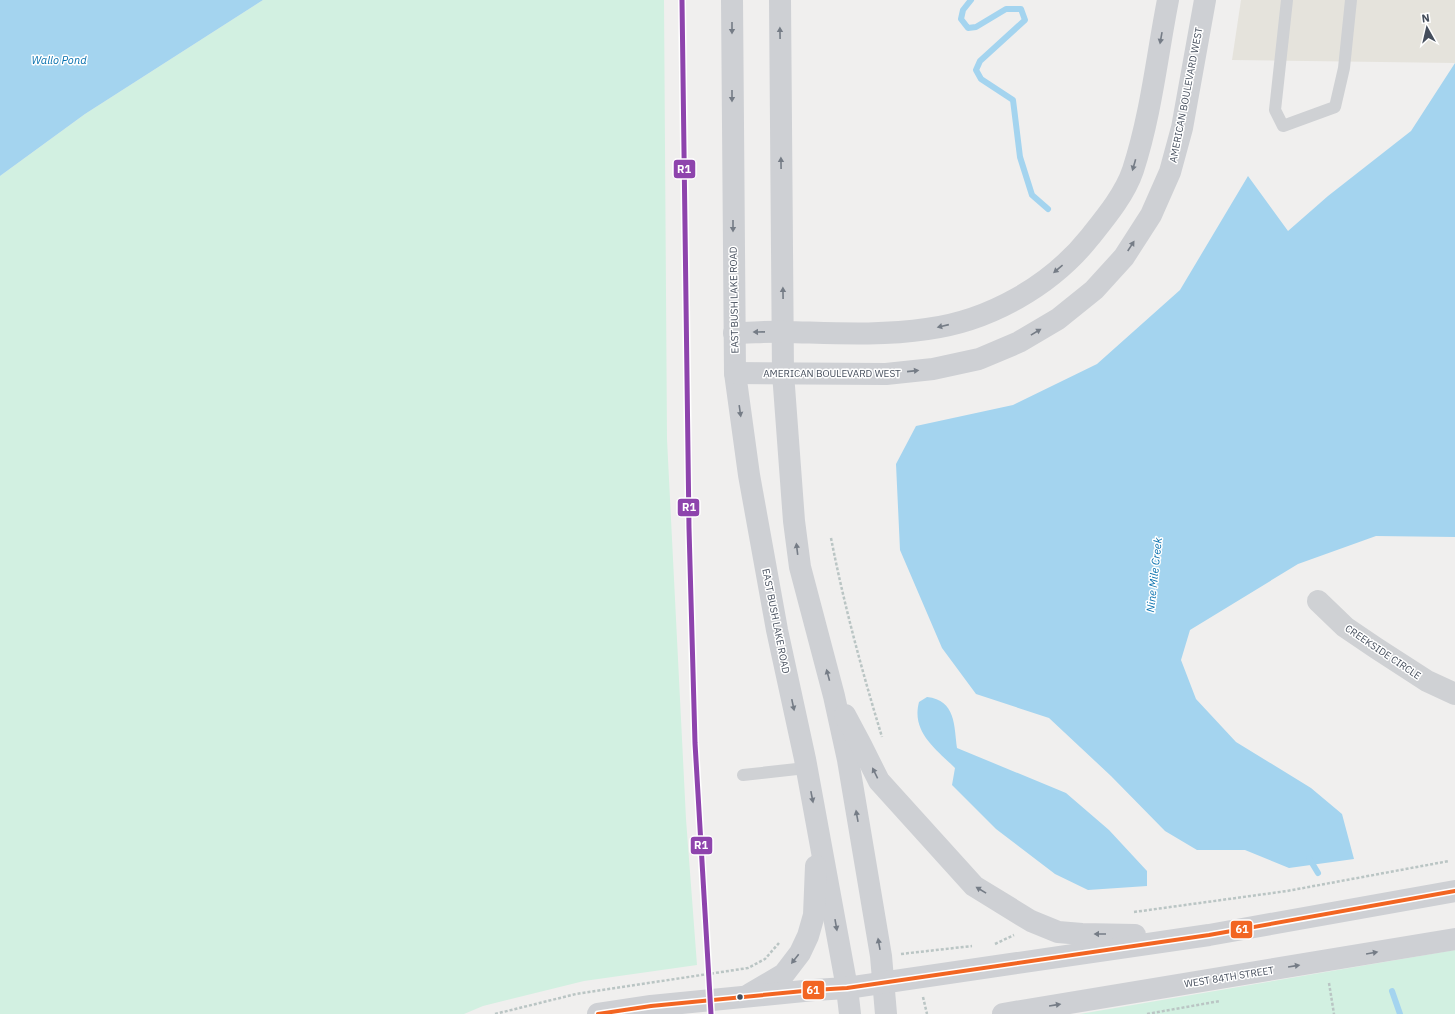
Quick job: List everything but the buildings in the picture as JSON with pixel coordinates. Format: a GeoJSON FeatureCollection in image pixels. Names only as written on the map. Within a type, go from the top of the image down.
{"type":"FeatureCollection","features":[{"type":"Feature","properties":{"kind":"street","name":"EAST BUSH LAKE ROAD"},"geometry":{"type":"LineString","coordinates":[[732,0],[735,373],[750,483],[777,630],[818,827],[847,988],[850,1014]]}},
{"type":"Feature","properties":{"kind":"street"},"geometry":{"type":"LineString","coordinates":[[780,0],[784,374],[794,521],[800,568],[834,696],[848,760],[881,956],[886,1014]]}},
{"type":"Feature","properties":{"kind":"street"},"geometry":{"type":"LineString","coordinates":[[734,333],[887,333],[928,329],[967,320],[1001,306],[1039,285],[1078,252],[1114,208],[1132,171],[1145,123],[1168,0]]}},
{"type":"Feature","properties":{"kind":"street","name":"AMERICAN BOULEVARD WEST"},"geometry":{"type":"LineString","coordinates":[[735,373],[886,374],[933,369],[979,359],[1019,342],[1058,319],[1094,290],[1124,257],[1151,215],[1170,172],[1182,128],[1205,0]]}},
{"type":"Feature","properties":{"kind":"street","name":"CREEKSIDE CIRCLE"},"geometry":{"type":"LineString","coordinates":[[1318,601],[1345,627],[1427,681],[1455,694]]}},
{"type":"Feature","properties":{"kind":"street"},"geometry":{"type":"LineString","coordinates":[[834,696],[862,745],[879,781],[974,886],[1031,921],[1058,932],[1082,934],[1209,935]]}},
{"type":"Feature","properties":{"kind":"street"},"geometry":{"type":"LineString","coordinates":[[744,998],[784,974],[800,953],[808,936],[814,915],[818,827]]}},
{"type":"Feature","properties":{"kind":"street"},"geometry":{"type":"LineString","coordinates":[[598,1014],[651,1006],[847,988],[883,983],[1209,935],[1455,891]]}},
{"type":"Feature","properties":{"kind":"street","name":"WEST 84TH STREET"},"geometry":{"type":"LineString","coordinates":[[1003,1014],[1455,939]]}},
{"type":"Feature","properties":{"kind":"lane"},"geometry":{"type":"LineString","coordinates":[[1287,0],[1275,110],[1283,126],[1335,107],[1344,68],[1351,0]]}},
{"type":"Feature","properties":{"kind":"lane"},"geometry":{"type":"LineString","coordinates":[[743,775],[806,768]]}},
{"type":"Feature","properties":{"kind":"path"},"geometry":{"type":"LineString","coordinates":[[831,538],[841,589],[868,692],[882,737]]}},
{"type":"Feature","properties":{"kind":"path"},"geometry":{"type":"LineString","coordinates":[[1129,913],[1287,891],[1449,861]]}},
{"type":"Feature","properties":{"kind":"path"},"geometry":{"type":"LineString","coordinates":[[1329,982],[1334,1014]]}},
{"type":"Feature","properties":{"kind":"shaded area"},"geometry":{"type":"Polygon","coordinates":[[[1241,0],[1455,0],[1455,63],[1232,60],[1241,0]]]}},
{"type":"Feature","properties":{"kind":"green space"},"geometry":{"type":"Polygon","coordinates":[[[263,0],[664,0],[667,439],[686,819],[697,965],[584,981],[483,1006],[464,1014],[0,1014],[0,176],[85,114],[263,0]]]}},
{"type":"Feature","properties":{"kind":"green space"},"geometry":{"type":"Polygon","coordinates":[[[1455,950],[1455,1014],[1080,1014],[1455,950]]]}},
{"type":"Feature","properties":{"kind":"water","name":"Wallo Pond"},"geometry":{"type":"Polygon","coordinates":[[[0,0],[263,0],[85,114],[0,176],[0,0]]]}},
{"type":"Feature","properties":{"kind":"water"},"geometry":{"type":"Polygon","coordinates":[[[1455,63],[1455,537],[1376,536],[1298,564],[1190,630],[1181,660],[1196,699],[1236,742],[1311,788],[1342,814],[1354,859],[1289,868],[1245,850],[1197,850],[1165,831],[1111,776],[1049,718],[976,694],[942,648],[900,550],[896,464],[916,426],[1013,405],[1097,364],[1180,290],[1248,176],[1288,231],[1328,196],[1411,131],[1455,63]]]}},
{"type":"Feature","properties":{"kind":"water"},"geometry":{"type":"Polygon","coordinates":[[[927,697],[944,703],[952,715],[957,748],[1066,793],[1109,830],[1147,871],[1147,886],[1088,890],[1055,874],[996,829],[952,785],[955,768],[933,747],[922,731],[917,713],[919,702],[927,697]]]}},
{"type":"Feature","properties":{"kind":"waterway"},"geometry":{"type":"LineString","coordinates":[[971,0],[963,10],[961,19],[968,28],[976,27],[1006,9],[1021,9],[1025,20],[980,61],[976,70],[981,79],[1013,100],[1020,157],[1032,195],[1048,209]]}},
{"type":"Feature","properties":{"kind":"waterway","name":"Nine Mile Creek"},"geometry":{"type":"LineString","coordinates":[[1309,858],[1318,873]]}},
{"type":"Feature","properties":{"kind":"waterway","name":"Nine Mile Creek"},"geometry":{"type":"LineString","coordinates":[[1392,991],[1400,1014]]}},
{"type":"Feature","properties":{"kind":"transit line","name":"R1"},"geometry":{"type":"LineString","coordinates":[[682,0],[689,528],[695,743],[711,1014]]}},
{"type":"Feature","properties":{"kind":"transit line","name":"61"},"geometry":{"type":"LineString","coordinates":[[598,1014],[651,1006],[847,988],[1209,935],[1455,891]]}}]}
